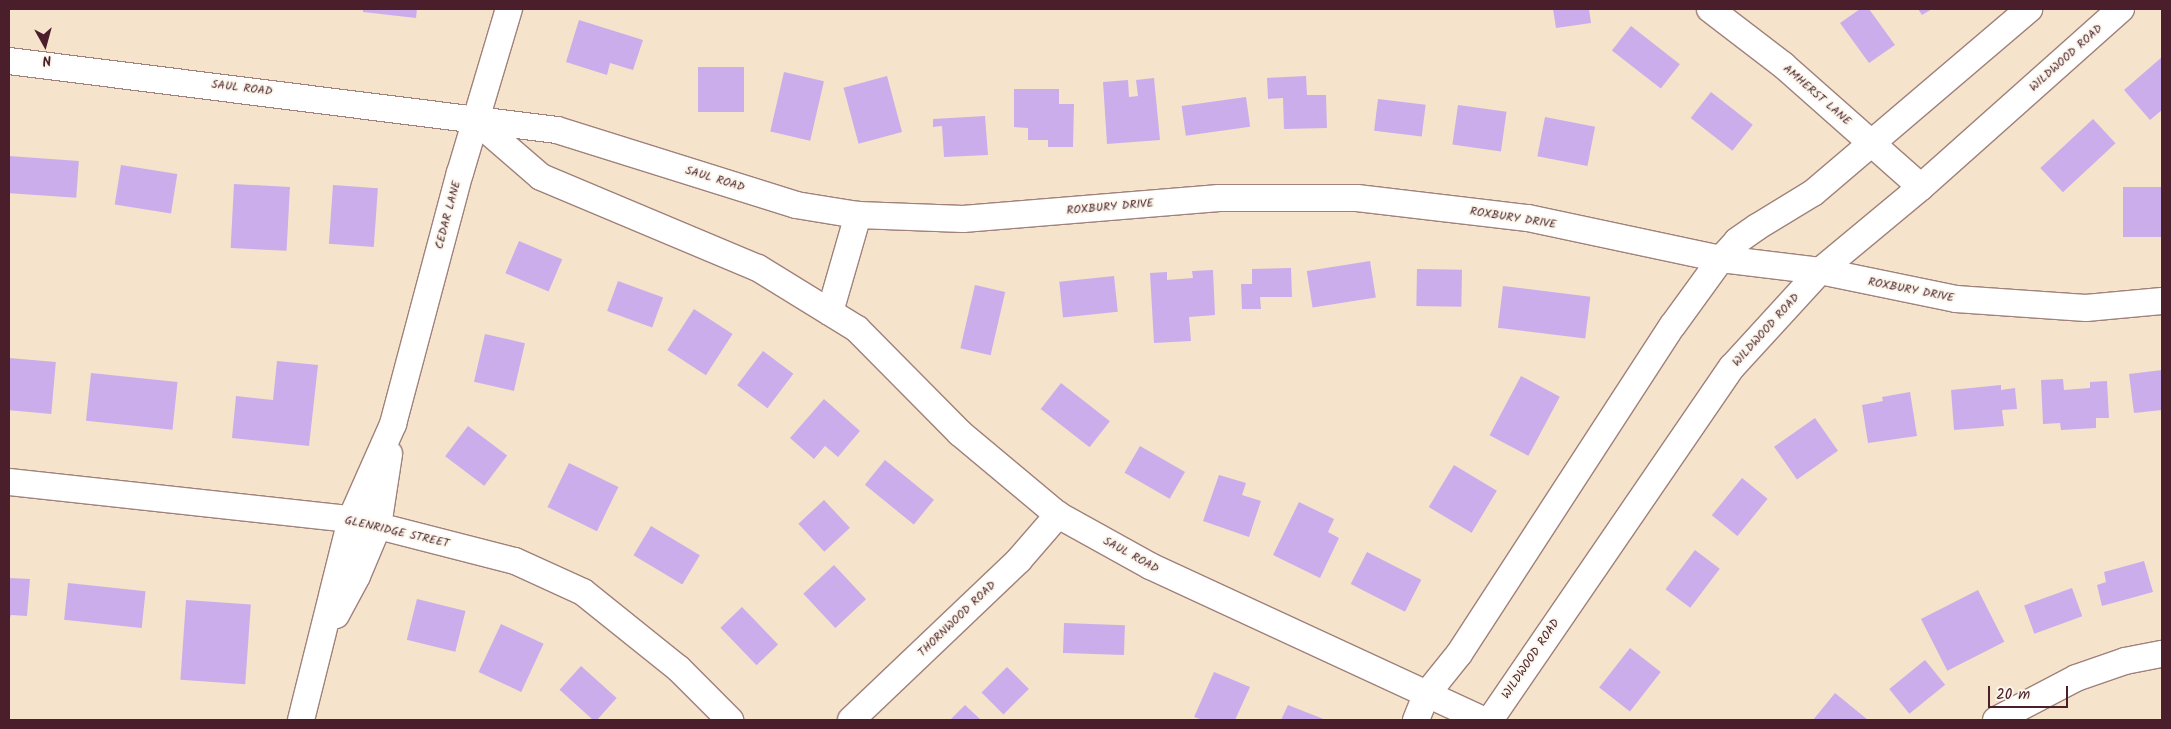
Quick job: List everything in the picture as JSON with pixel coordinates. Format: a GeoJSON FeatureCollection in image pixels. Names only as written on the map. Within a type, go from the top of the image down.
{"type":"FeatureCollection","features":[{"type":"Feature","properties":{"kind":"street","name":"CEDAR LANE"},"geometry":{"type":"LineString","coordinates":[[322,639],[357,576],[378,526],[393,424],[475,120],[509,9]]}},
{"type":"Feature","properties":{"kind":"street","name":"AMHERST LANE"},"geometry":{"type":"LineString","coordinates":[[1710,9],[1783,66],[1921,187]]}},
{"type":"Feature","properties":{"kind":"street"},"geometry":{"type":"LineString","coordinates":[[1416,720],[1426,695],[1458,654],[1668,332],[1721,259],[1737,241],[1813,193],[2029,9]]}},
{"type":"Feature","properties":{"kind":"street","name":"WILDWOOD ROAD"},"geometry":{"type":"LineString","coordinates":[[1490,720],[1732,367],[1820,271],[1921,187],[2121,9]]}},
{"type":"Feature","properties":{"kind":"street","name":"SAUL ROAD"},"geometry":{"type":"LineString","coordinates":[[9,61],[293,94],[557,130],[796,204],[858,215]]}},
{"type":"Feature","properties":{"kind":"street","name":"SAUL ROAD"},"geometry":{"type":"LineString","coordinates":[[475,120],[541,177],[758,268],[857,329],[960,433],[1058,514],[1150,566],[1483,720]]}},
{"type":"Feature","properties":{"kind":"street","name":"ROXBURY DRIVE"},"geometry":{"type":"LineString","coordinates":[[858,215],[964,219],[1219,198],[1357,198],[1528,218],[1721,259],[1820,271],[1956,299],[2086,308],[2162,301]]}},
{"type":"Feature","properties":{"kind":"street"},"geometry":{"type":"LineString","coordinates":[[830,312],[858,215]]}},
{"type":"Feature","properties":{"kind":"street","name":"CEDAR LANE"},"geometry":{"type":"LineString","coordinates":[[301,720],[351,520],[393,424]]}},
{"type":"Feature","properties":{"kind":"street","name":"GLENRIDGE STREET"},"geometry":{"type":"LineString","coordinates":[[9,482],[351,520],[516,560],[583,592],[678,668],[730,720]]}},
{"type":"Feature","properties":{"kind":"street","name":"THORNWOOD ROAD"},"geometry":{"type":"LineString","coordinates":[[851,720],[1019,560],[1058,514]]}},
{"type":"Feature","properties":{"kind":"street"},"geometry":{"type":"LineString","coordinates":[[1996,720],[2076,678],[2125,661],[2162,654]]}},
{"type":"Feature","properties":{"kind":"building"},"geometry":{"type":"Polygon","coordinates":[[[363,9],[417,9],[416,18],[363,12],[363,9]]]}},
{"type":"Feature","properties":{"kind":"building"},"geometry":{"type":"Polygon","coordinates":[[[1553,9],[1589,9],[1591,23],[1556,28],[1553,9]]]}},
{"type":"Feature","properties":{"kind":"building"},"geometry":{"type":"Polygon","coordinates":[[[1860,9],[1869,9],[1895,45],[1869,63],[1840,23],[1860,9]]]}},
{"type":"Feature","properties":{"kind":"building"},"geometry":{"type":"Polygon","coordinates":[[[1918,9],[1932,9],[1922,15],[1918,9]]]}},
{"type":"Feature","properties":{"kind":"building"},"geometry":{"type":"Polygon","coordinates":[[[579,20],[643,40],[633,70],[610,63],[607,75],[566,62],[579,20]]]}},
{"type":"Feature","properties":{"kind":"building"},"geometry":{"type":"Polygon","coordinates":[[[1631,26],[1680,64],[1661,89],[1612,50],[1631,26]]]}},
{"type":"Feature","properties":{"kind":"building"},"geometry":{"type":"Polygon","coordinates":[[[2162,57],[2162,110],[2150,120],[2124,90],[2162,57]]]}},
{"type":"Feature","properties":{"kind":"building"},"geometry":{"type":"Polygon","coordinates":[[[698,67],[744,67],[744,112],[698,112],[698,67]]]}},
{"type":"Feature","properties":{"kind":"building"},"geometry":{"type":"Polygon","coordinates":[[[784,72],[824,81],[810,141],[770,131],[784,72]]]}},
{"type":"Feature","properties":{"kind":"building"},"geometry":{"type":"Polygon","coordinates":[[[887,76],[902,132],[859,144],[844,88],[887,76]]]}},
{"type":"Feature","properties":{"kind":"building"},"geometry":{"type":"Polygon","coordinates":[[[1306,76],[1307,95],[1326,95],[1327,128],[1284,129],[1283,98],[1268,99],[1267,78],[1306,76]]]}},
{"type":"Feature","properties":{"kind":"building"},"geometry":{"type":"Polygon","coordinates":[[[1154,78],[1160,140],[1107,144],[1103,82],[1128,80],[1129,97],[1138,96],[1136,80],[1154,78]]]}},
{"type":"Feature","properties":{"kind":"building"},"geometry":{"type":"Polygon","coordinates":[[[1014,89],[1059,89],[1059,104],[1074,104],[1073,147],[1048,147],[1048,140],[1028,140],[1028,128],[1014,127],[1014,89]]]}},
{"type":"Feature","properties":{"kind":"building"},"geometry":{"type":"Polygon","coordinates":[[[1711,92],[1753,125],[1732,151],[1691,118],[1711,92]]]}},
{"type":"Feature","properties":{"kind":"building"},"geometry":{"type":"Polygon","coordinates":[[[1246,97],[1250,127],[1186,136],[1182,106],[1246,97]]]}},
{"type":"Feature","properties":{"kind":"building"},"geometry":{"type":"Polygon","coordinates":[[[1378,99],[1426,105],[1422,137],[1374,131],[1378,99]]]}},
{"type":"Feature","properties":{"kind":"building"},"geometry":{"type":"Polygon","coordinates":[[[1458,105],[1507,112],[1501,151],[1452,145],[1458,105]]]}},
{"type":"Feature","properties":{"kind":"building"},"geometry":{"type":"Polygon","coordinates":[[[985,116],[988,155],[944,157],[942,126],[933,127],[933,119],[985,116]]]}},
{"type":"Feature","properties":{"kind":"building"},"geometry":{"type":"Polygon","coordinates":[[[1545,117],[1595,127],[1587,166],[1537,156],[1545,117]]]}},
{"type":"Feature","properties":{"kind":"building"},"geometry":{"type":"Polygon","coordinates":[[[2093,119],[2116,143],[2063,192],[2040,168],[2093,119]]]}},
{"type":"Feature","properties":{"kind":"building"},"geometry":{"type":"Polygon","coordinates":[[[9,156],[79,161],[76,198],[9,193],[9,156]]]}},
{"type":"Feature","properties":{"kind":"building"},"geometry":{"type":"Polygon","coordinates":[[[121,165],[177,174],[171,213],[115,205],[121,165]]]}},
{"type":"Feature","properties":{"kind":"building"},"geometry":{"type":"Polygon","coordinates":[[[234,184],[290,187],[287,251],[231,248],[234,184]]]}},
{"type":"Feature","properties":{"kind":"building"},"geometry":{"type":"Polygon","coordinates":[[[333,185],[378,188],[374,247],[329,244],[333,185]]]}},
{"type":"Feature","properties":{"kind":"building"},"geometry":{"type":"Polygon","coordinates":[[[2123,187],[2162,187],[2162,237],[2123,237],[2123,187]]]}},
{"type":"Feature","properties":{"kind":"building"},"geometry":{"type":"Polygon","coordinates":[[[519,241],[562,259],[549,292],[505,273],[519,241]]]}},
{"type":"Feature","properties":{"kind":"building"},"geometry":{"type":"Polygon","coordinates":[[[1370,261],[1376,298],[1313,308],[1307,271],[1370,261]]]}},
{"type":"Feature","properties":{"kind":"building"},"geometry":{"type":"Polygon","coordinates":[[[1291,268],[1292,297],[1260,297],[1261,309],[1242,309],[1241,284],[1252,284],[1252,269],[1291,268]]]}},
{"type":"Feature","properties":{"kind":"building"},"geometry":{"type":"Polygon","coordinates":[[[1417,269],[1462,270],[1461,307],[1416,306],[1417,269]]]}},
{"type":"Feature","properties":{"kind":"building"},"geometry":{"type":"Polygon","coordinates":[[[1213,270],[1215,315],[1189,317],[1191,341],[1154,343],[1150,273],[1167,272],[1167,280],[1193,278],[1192,271],[1213,270]]]}},
{"type":"Feature","properties":{"kind":"building"},"geometry":{"type":"Polygon","coordinates":[[[1114,276],[1118,312],[1063,318],[1059,282],[1114,276]]]}},
{"type":"Feature","properties":{"kind":"building"},"geometry":{"type":"Polygon","coordinates":[[[618,281],[663,297],[652,327],[607,311],[618,281]]]}},
{"type":"Feature","properties":{"kind":"building"},"geometry":{"type":"Polygon","coordinates":[[[975,285],[1005,292],[991,355],[960,348],[975,285]]]}},
{"type":"Feature","properties":{"kind":"building"},"geometry":{"type":"Polygon","coordinates":[[[1503,286],[1590,297],[1585,338],[1498,328],[1503,286]]]}},
{"type":"Feature","properties":{"kind":"building"},"geometry":{"type":"Polygon","coordinates":[[[694,309],[733,334],[706,375],[667,350],[694,309]]]}},
{"type":"Feature","properties":{"kind":"building"},"geometry":{"type":"Polygon","coordinates":[[[485,334],[525,343],[514,391],[474,382],[485,334]]]}},
{"type":"Feature","properties":{"kind":"building"},"geometry":{"type":"Polygon","coordinates":[[[763,351],[793,374],[767,408],[737,385],[763,351]]]}},
{"type":"Feature","properties":{"kind":"building"},"geometry":{"type":"Polygon","coordinates":[[[9,358],[56,362],[51,414],[9,410],[9,358]]]}},
{"type":"Feature","properties":{"kind":"building"},"geometry":{"type":"Polygon","coordinates":[[[277,361],[318,365],[309,446],[232,438],[236,396],[273,400],[277,361]]]}},
{"type":"Feature","properties":{"kind":"building"},"geometry":{"type":"Polygon","coordinates":[[[2162,370],[2162,410],[2134,413],[2129,374],[2162,370]]]}},
{"type":"Feature","properties":{"kind":"building"},"geometry":{"type":"Polygon","coordinates":[[[91,373],[178,382],[173,430],[86,421],[91,373]]]}},
{"type":"Feature","properties":{"kind":"building"},"geometry":{"type":"Polygon","coordinates":[[[1521,376],[1560,397],[1528,456],[1490,435],[1521,376]]]}},
{"type":"Feature","properties":{"kind":"building"},"geometry":{"type":"Polygon","coordinates":[[[2063,379],[2064,390],[2090,388],[2090,382],[2107,381],[2109,418],[2096,418],[2096,428],[2061,430],[2060,423],[2043,424],[2041,380],[2063,379]]]}},
{"type":"Feature","properties":{"kind":"building"},"geometry":{"type":"Polygon","coordinates":[[[1061,383],[1110,421],[1090,447],[1041,409],[1061,383]]]}},
{"type":"Feature","properties":{"kind":"building"},"geometry":{"type":"Polygon","coordinates":[[[2001,385],[2001,390],[2015,388],[2017,409],[2002,410],[2004,426],[1954,430],[1951,390],[2001,385]]]}},
{"type":"Feature","properties":{"kind":"building"},"geometry":{"type":"Polygon","coordinates":[[[1910,392],[1917,436],[1868,443],[1862,405],[1883,401],[1882,397],[1910,392]]]}},
{"type":"Feature","properties":{"kind":"building"},"geometry":{"type":"Polygon","coordinates":[[[824,399],[860,431],[838,457],[825,446],[814,459],[790,438],[824,399]]]}},
{"type":"Feature","properties":{"kind":"building"},"geometry":{"type":"Polygon","coordinates":[[[1815,418],[1838,451],[1797,479],[1774,447],[1815,418]]]}},
{"type":"Feature","properties":{"kind":"building"},"geometry":{"type":"Polygon","coordinates":[[[468,426],[507,455],[484,486],[445,456],[468,426]]]}},
{"type":"Feature","properties":{"kind":"building"},"geometry":{"type":"Polygon","coordinates":[[[1140,446],[1185,472],[1170,499],[1124,473],[1140,446]]]}},
{"type":"Feature","properties":{"kind":"building"},"geometry":{"type":"Polygon","coordinates":[[[885,460],[934,500],[914,525],[865,485],[885,460]]]}},
{"type":"Feature","properties":{"kind":"building"},"geometry":{"type":"Polygon","coordinates":[[[569,463],[618,487],[597,531],[548,507],[569,463]]]}},
{"type":"Feature","properties":{"kind":"building"},"geometry":{"type":"Polygon","coordinates":[[[1454,465],[1497,491],[1472,533],[1429,507],[1454,465]]]}},
{"type":"Feature","properties":{"kind":"building"},"geometry":{"type":"Polygon","coordinates":[[[1219,475],[1246,483],[1242,495],[1261,501],[1249,537],[1203,521],[1219,475]]]}},
{"type":"Feature","properties":{"kind":"building"},"geometry":{"type":"Polygon","coordinates":[[[1742,478],[1768,499],[1737,536],[1712,515],[1742,478]]]}},
{"type":"Feature","properties":{"kind":"building"},"geometry":{"type":"Polygon","coordinates":[[[824,500],[850,528],[824,552],[798,524],[824,500]]]}},
{"type":"Feature","properties":{"kind":"building"},"geometry":{"type":"Polygon","coordinates":[[[1299,502],[1334,519],[1328,532],[1339,538],[1320,578],[1273,555],[1299,502]]]}},
{"type":"Feature","properties":{"kind":"building"},"geometry":{"type":"Polygon","coordinates":[[[651,526],[700,555],[682,585],[633,555],[651,526]]]}},
{"type":"Feature","properties":{"kind":"building"},"geometry":{"type":"Polygon","coordinates":[[[1695,550],[1720,569],[1690,608],[1666,589],[1695,550]]]}},
{"type":"Feature","properties":{"kind":"building"},"geometry":{"type":"Polygon","coordinates":[[[1367,552],[1421,580],[1405,612],[1351,584],[1367,552]]]}},
{"type":"Feature","properties":{"kind":"building"},"geometry":{"type":"Polygon","coordinates":[[[2144,561],[2153,592],[2102,606],[2097,585],[2106,582],[2104,572],[2144,561]]]}},
{"type":"Feature","properties":{"kind":"building"},"geometry":{"type":"Polygon","coordinates":[[[834,565],[866,599],[835,628],[803,594],[834,565]]]}},
{"type":"Feature","properties":{"kind":"building"},"geometry":{"type":"Polygon","coordinates":[[[9,578],[30,579],[27,616],[11,615],[9,620],[9,578]]]}},
{"type":"Feature","properties":{"kind":"building"},"geometry":{"type":"Polygon","coordinates":[[[68,583],[146,591],[142,628],[64,620],[68,583]]]}},
{"type":"Feature","properties":{"kind":"building"},"geometry":{"type":"Polygon","coordinates":[[[2072,588],[2082,616],[2034,634],[2024,605],[2072,588]]]}},
{"type":"Feature","properties":{"kind":"building"},"geometry":{"type":"Polygon","coordinates":[[[1978,590],[2004,642],[1947,671],[1921,619],[1978,590]]]}},
{"type":"Feature","properties":{"kind":"building"},"geometry":{"type":"Polygon","coordinates":[[[417,599],[466,611],[455,652],[407,640],[417,599]]]}},
{"type":"Feature","properties":{"kind":"building"},"geometry":{"type":"Polygon","coordinates":[[[186,600],[251,605],[245,684],[180,680],[186,600]]]}},
{"type":"Feature","properties":{"kind":"building"},"geometry":{"type":"Polygon","coordinates":[[[742,607],[778,644],[757,665],[720,628],[742,607]]]}},
{"type":"Feature","properties":{"kind":"building"},"geometry":{"type":"Polygon","coordinates":[[[1064,623],[1125,625],[1124,655],[1063,653],[1064,623]]]}},
{"type":"Feature","properties":{"kind":"building"},"geometry":{"type":"Polygon","coordinates":[[[501,624],[544,644],[521,692],[479,672],[501,624]]]}},
{"type":"Feature","properties":{"kind":"building"},"geometry":{"type":"Polygon","coordinates":[[[1630,648],[1661,672],[1630,711],[1599,687],[1630,648]]]}},
{"type":"Feature","properties":{"kind":"building"},"geometry":{"type":"Polygon","coordinates":[[[1925,660],[1945,685],[1909,714],[1889,689],[1925,660]]]}},
{"type":"Feature","properties":{"kind":"building"},"geometry":{"type":"Polygon","coordinates":[[[581,666],[617,698],[597,720],[593,720],[560,690],[581,666]]]}},
{"type":"Feature","properties":{"kind":"building"},"geometry":{"type":"Polygon","coordinates":[[[1007,667],[1029,689],[1003,714],[982,692],[1007,667]]]}},
{"type":"Feature","properties":{"kind":"building"},"geometry":{"type":"Polygon","coordinates":[[[1214,672],[1250,687],[1235,720],[1203,720],[1194,717],[1214,672]]]}},
{"type":"Feature","properties":{"kind":"building"},"geometry":{"type":"Polygon","coordinates":[[[1835,693],[1868,720],[1813,720],[1835,693]]]}},
{"type":"Feature","properties":{"kind":"building"},"geometry":{"type":"Polygon","coordinates":[[[965,705],[981,720],[950,720],[965,705]]]}},
{"type":"Feature","properties":{"kind":"building"},"geometry":{"type":"Polygon","coordinates":[[[1288,705],[1326,720],[1281,720],[1288,705]]]}}]}
